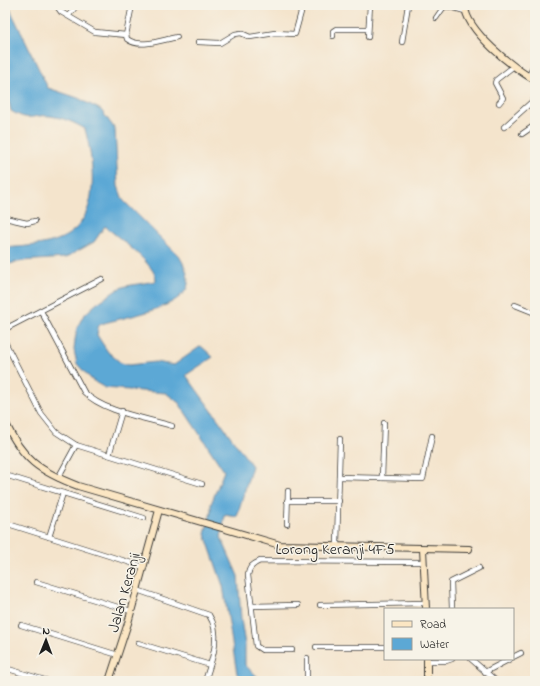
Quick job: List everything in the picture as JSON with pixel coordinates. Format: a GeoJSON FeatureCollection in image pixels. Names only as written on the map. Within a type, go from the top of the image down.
{"type":"FeatureCollection","features":[{"type":"Feature","properties":{"kind":"street"},"geometry":{"type":"LineString","coordinates":[[56,5],[61,12],[69,15],[95,32],[126,35]]}},
{"type":"Feature","properties":{"kind":"street"},"geometry":{"type":"LineString","coordinates":[[69,15],[76,5]]}},
{"type":"Feature","properties":{"kind":"street"},"geometry":{"type":"LineString","coordinates":[[132,5],[126,35],[130,42],[143,44],[177,37]]}},
{"type":"Feature","properties":{"kind":"street"},"geometry":{"type":"LineString","coordinates":[[198,42],[220,43],[235,34],[241,33],[250,36],[266,34],[295,34],[303,5]]}},
{"type":"Feature","properties":{"kind":"street"},"geometry":{"type":"LineString","coordinates":[[368,38],[370,5]]}},
{"type":"Feature","properties":{"kind":"street"},"geometry":{"type":"LineString","coordinates":[[402,42],[408,5]]}},
{"type":"Feature","properties":{"kind":"street"},"geometry":{"type":"LineString","coordinates":[[436,18],[446,6],[465,8],[488,43],[514,66],[532,78],[535,61]]}},
{"type":"Feature","properties":{"kind":"street"},"geometry":{"type":"LineString","coordinates":[[333,36],[333,31],[336,29],[368,30]]}},
{"type":"Feature","properties":{"kind":"street"},"geometry":{"type":"LineString","coordinates":[[499,103],[503,98],[495,83],[496,80],[514,66]]}},
{"type":"Feature","properties":{"kind":"street"},"geometry":{"type":"LineString","coordinates":[[504,128],[535,99]]}},
{"type":"Feature","properties":{"kind":"street"},"geometry":{"type":"LineString","coordinates":[[522,134],[535,125]]}},
{"type":"Feature","properties":{"kind":"street"},"geometry":{"type":"LineString","coordinates":[[5,218],[27,223],[35,221]]}},
{"type":"Feature","properties":{"kind":"street"},"geometry":{"type":"LineString","coordinates":[[5,329],[102,279]]}},
{"type":"Feature","properties":{"kind":"street"},"geometry":{"type":"LineString","coordinates":[[515,305],[535,313]]}},
{"type":"Feature","properties":{"kind":"street"},"geometry":{"type":"LineString","coordinates":[[41,311],[84,392],[96,402],[172,426]]}},
{"type":"Feature","properties":{"kind":"street"},"geometry":{"type":"LineString","coordinates":[[5,342],[41,414],[56,432],[76,445],[202,484]]}},
{"type":"Feature","properties":{"kind":"street"},"geometry":{"type":"LineString","coordinates":[[109,455],[122,411]]}},
{"type":"Feature","properties":{"kind":"street"},"geometry":{"type":"LineString","coordinates":[[5,422],[14,440],[29,460],[58,478],[78,486],[280,545],[337,545],[469,549]]}},
{"type":"Feature","properties":{"kind":"street"},"geometry":{"type":"LineString","coordinates":[[382,478],[384,423]]}},
{"type":"Feature","properties":{"kind":"street"},"geometry":{"type":"LineString","coordinates":[[339,477],[423,479],[432,436]]}},
{"type":"Feature","properties":{"kind":"street"},"geometry":{"type":"LineString","coordinates":[[337,545],[340,439]]}},
{"type":"Feature","properties":{"kind":"street"},"geometry":{"type":"LineString","coordinates":[[58,478],[76,445]]}},
{"type":"Feature","properties":{"kind":"street"},"geometry":{"type":"LineString","coordinates":[[5,475],[144,518]]}},
{"type":"Feature","properties":{"kind":"street"},"geometry":{"type":"LineString","coordinates":[[287,524],[288,491]]}},
{"type":"Feature","properties":{"kind":"street"},"geometry":{"type":"LineString","coordinates":[[48,537],[62,493]]}},
{"type":"Feature","properties":{"kind":"street"},"geometry":{"type":"LineString","coordinates":[[287,501],[339,501]]}},
{"type":"Feature","properties":{"kind":"street","name":"Jalan Keranji"},"geometry":{"type":"LineString","coordinates":[[109,681],[138,590],[159,510]]}},
{"type":"Feature","properties":{"kind":"street"},"geometry":{"type":"LineString","coordinates":[[5,523],[144,567]]}},
{"type":"Feature","properties":{"kind":"street"},"geometry":{"type":"LineString","coordinates":[[320,605],[425,606],[423,548]]}},
{"type":"Feature","properties":{"kind":"street","name":"Lorong Keranji 4F5"},"geometry":{"type":"LineString","coordinates":[[252,606],[249,569],[260,561],[423,562]]}},
{"type":"Feature","properties":{"kind":"street"},"geometry":{"type":"LineString","coordinates":[[452,608],[451,582],[479,568]]}},
{"type":"Feature","properties":{"kind":"street"},"geometry":{"type":"LineString","coordinates":[[36,582],[131,611]]}},
{"type":"Feature","properties":{"kind":"street"},"geometry":{"type":"LineString","coordinates":[[138,590],[209,615],[213,625],[215,638],[210,665],[205,681]]}},
{"type":"Feature","properties":{"kind":"street"},"geometry":{"type":"LineString","coordinates":[[292,650],[258,649],[256,646],[252,606],[298,605]]}},
{"type":"Feature","properties":{"kind":"street"},"geometry":{"type":"LineString","coordinates":[[21,625],[118,655]]}},
{"type":"Feature","properties":{"kind":"street"},"geometry":{"type":"LineString","coordinates":[[138,643],[210,665]]}},
{"type":"Feature","properties":{"kind":"street"},"geometry":{"type":"LineString","coordinates":[[316,647],[384,647]]}},
{"type":"Feature","properties":{"kind":"street"},"geometry":{"type":"LineString","coordinates":[[514,656],[521,653]]}},
{"type":"Feature","properties":{"kind":"street"},"geometry":{"type":"LineString","coordinates":[[307,658],[307,681]]}},
{"type":"Feature","properties":{"kind":"street"},"geometry":{"type":"LineString","coordinates":[[427,681],[427,660],[449,660]]}},
{"type":"Feature","properties":{"kind":"street"},"geometry":{"type":"LineString","coordinates":[[472,660],[496,681]]}},
{"type":"Feature","properties":{"kind":"street"},"geometry":{"type":"LineString","coordinates":[[485,672],[508,660]]}},
{"type":"Feature","properties":{"kind":"street"},"geometry":{"type":"LineString","coordinates":[[5,668],[48,681]]}},
{"type":"Feature","properties":{"kind":"water"},"geometry":{"type":"Polygon","coordinates":[[[5,5],[8,5],[48,88],[78,98],[101,110],[115,129],[118,186],[123,200],[179,256],[185,267],[188,276],[188,284],[181,296],[172,302],[148,312],[101,324],[98,327],[97,335],[108,352],[121,363],[129,365],[155,362],[174,365],[201,346],[213,357],[186,375],[252,466],[237,517],[225,515],[221,537],[238,576],[241,619],[245,645],[245,665],[262,681],[244,681],[237,674],[223,586],[205,534],[211,512],[211,504],[224,471],[179,403],[166,393],[105,388],[92,380],[77,364],[74,350],[75,340],[77,328],[83,316],[96,304],[118,289],[126,286],[156,281],[155,275],[151,268],[136,252],[105,226],[94,242],[65,258],[21,261],[5,265],[5,248],[49,243],[62,238],[75,229],[84,218],[89,204],[92,189],[92,173],[91,158],[85,129],[73,122],[59,118],[50,116],[23,117],[11,111],[5,85],[5,5]]]}}]}
